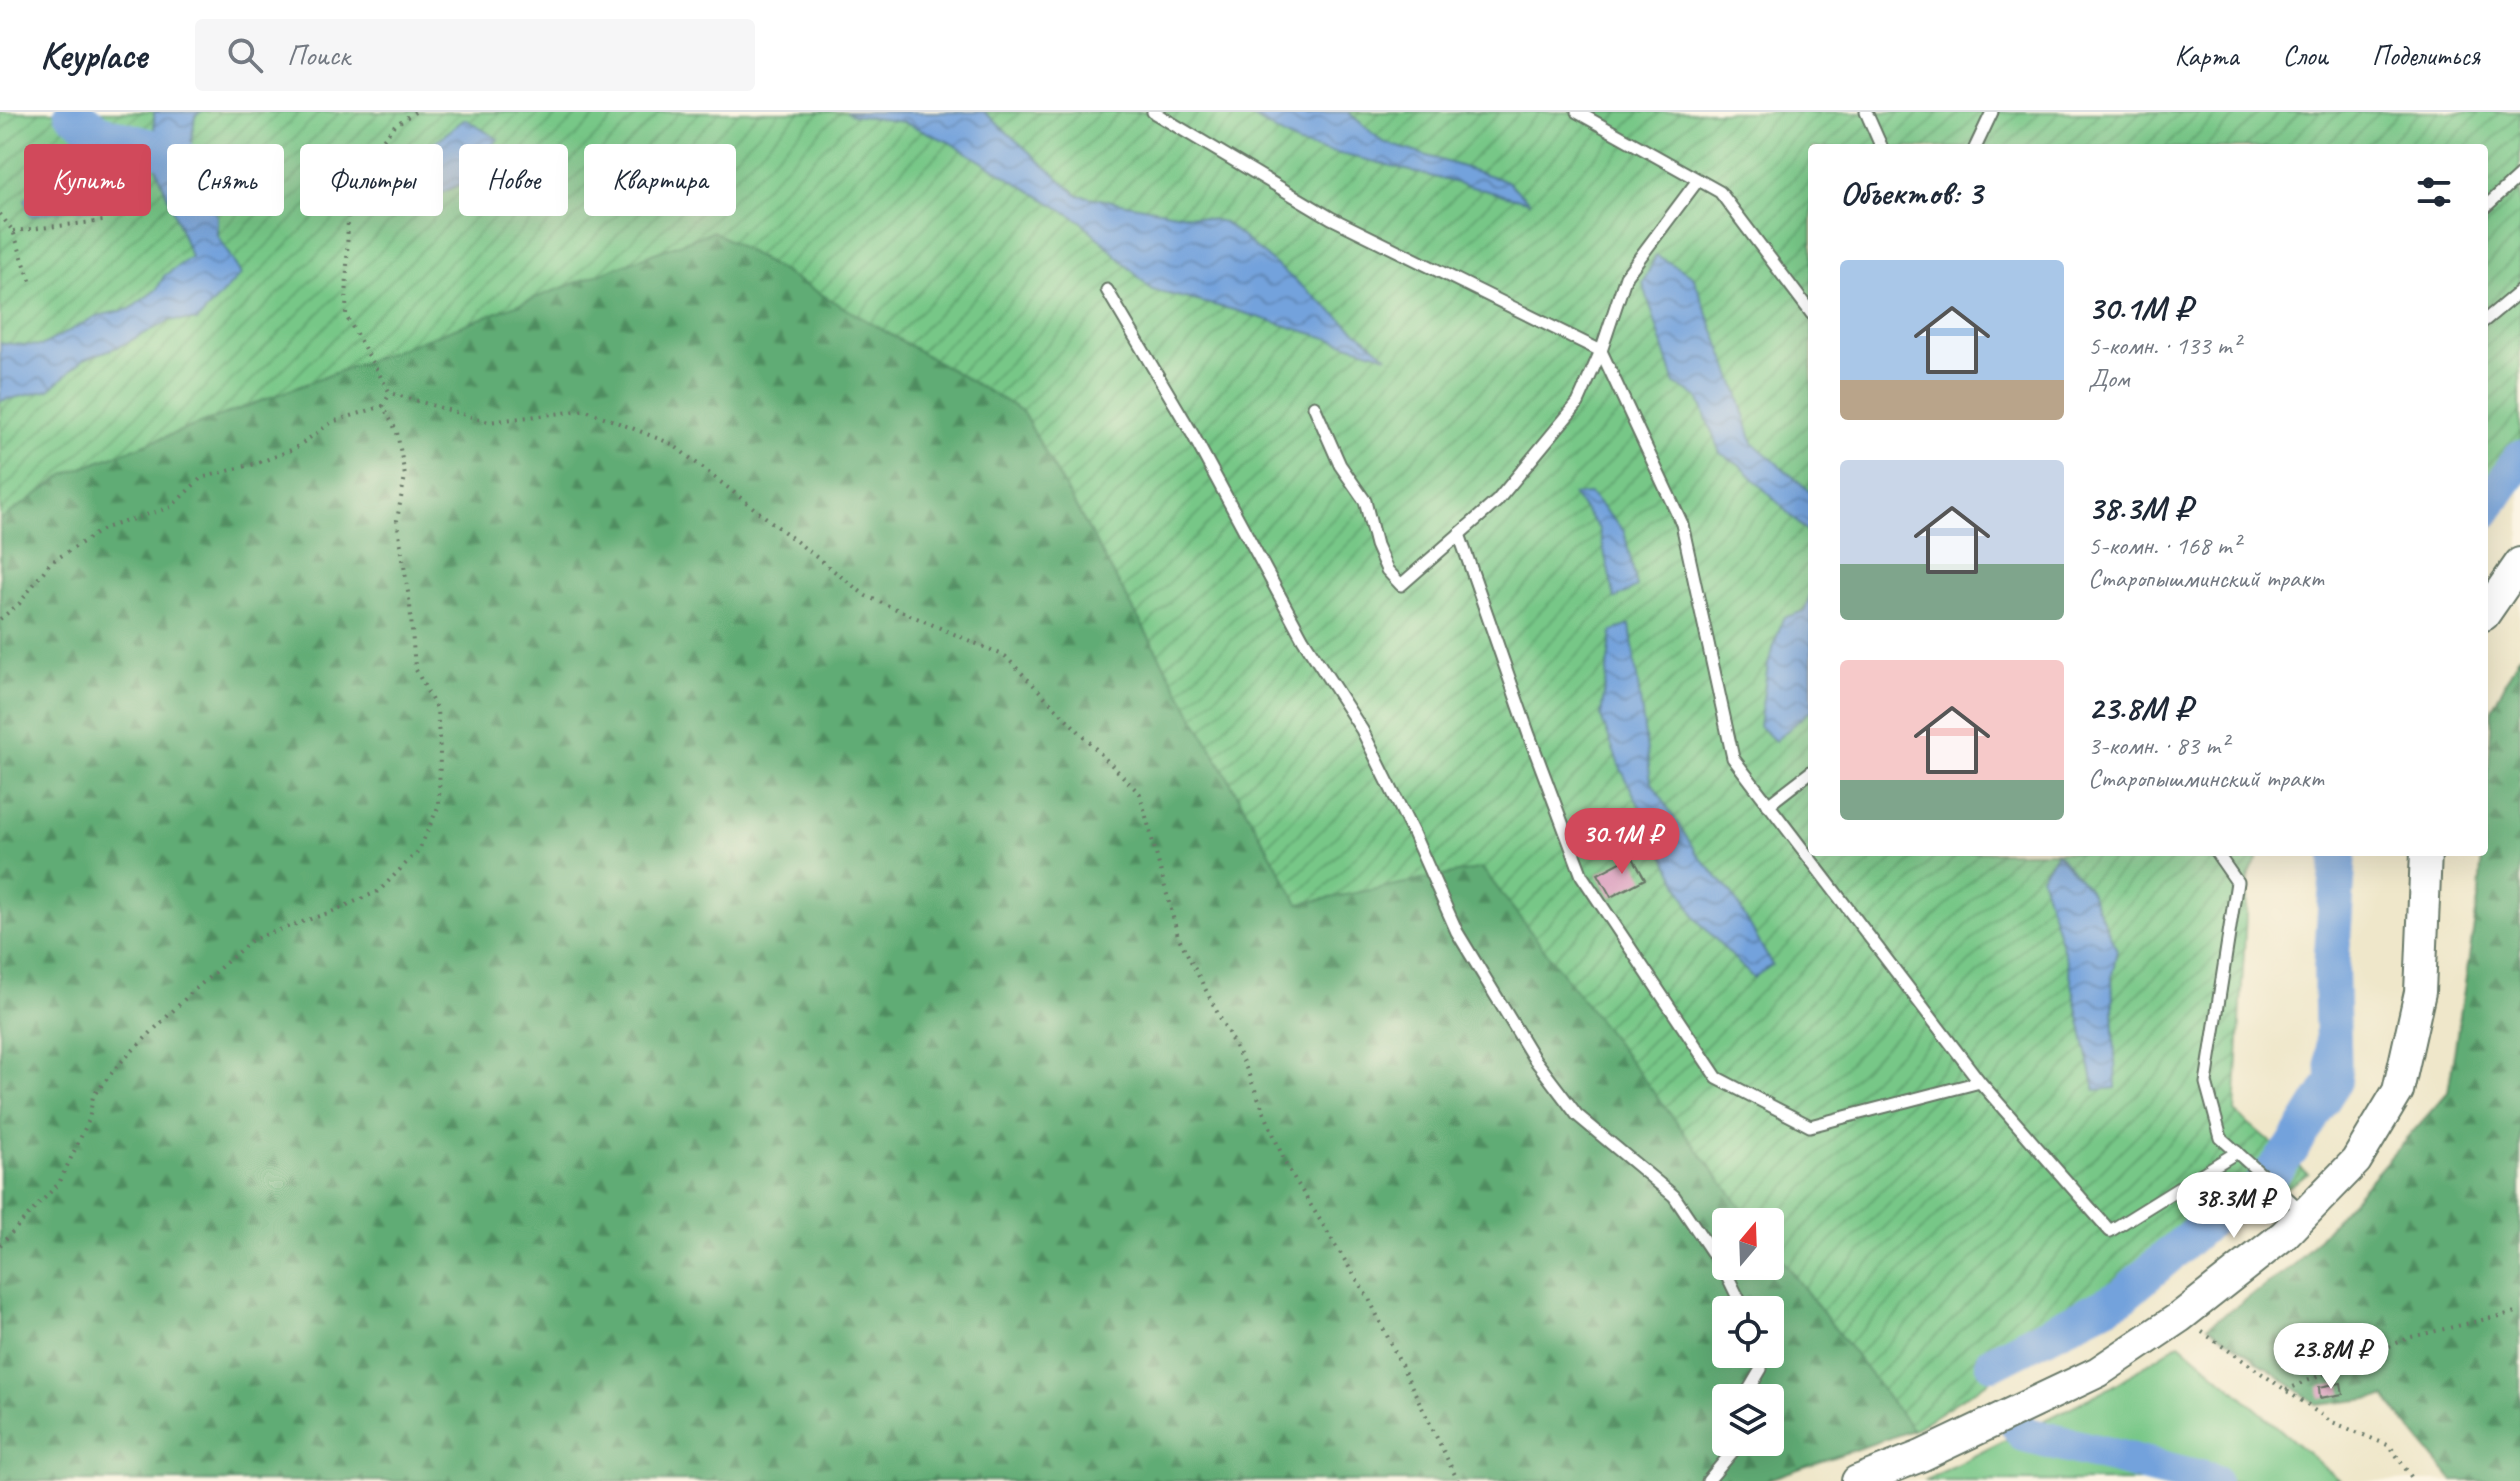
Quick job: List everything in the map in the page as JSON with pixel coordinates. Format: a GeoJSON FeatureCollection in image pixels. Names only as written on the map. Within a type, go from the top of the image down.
{"type":"FeatureCollection","features":[{"type":"Feature","properties":{"kind":"street"},"geometry":{"type":"LineString","coordinates":[[2488,609],[2520,563]]}},
{"type":"Feature","properties":{"kind":"street"},"geometry":{"type":"LineString","coordinates":[[1857,1481],[1921,1456],[2098,1372],[2180,1317],[2284,1235],[2356,1161],[2398,1091],[2420,992],[2426,856]]}},
{"type":"Feature","properties":{"kind":"lane"},"geometry":{"type":"LineString","coordinates":[[1153,112],[1331,218],[1601,351],[1682,524],[1733,758],[1980,1082],[2110,1231],[2237,1152]]}},
{"type":"Feature","properties":{"kind":"lane"},"geometry":{"type":"LineString","coordinates":[[1577,112],[1720,192],[1808,309]]}},
{"type":"Feature","properties":{"kind":"lane"},"geometry":{"type":"LineString","coordinates":[[1866,112],[1880,144]]}},
{"type":"Feature","properties":{"kind":"lane"},"geometry":{"type":"LineString","coordinates":[[1977,144],[1992,112]]}},
{"type":"Feature","properties":{"kind":"lane"},"geometry":{"type":"LineString","coordinates":[[2488,204],[2520,175]]}},
{"type":"Feature","properties":{"kind":"lane"},"geometry":{"type":"LineString","coordinates":[[1314,406],[1340,465],[1365,501],[1387,570],[1401,585],[1497,501],[1578,403],[1601,351],[1626,276],[1698,180]]}},
{"type":"Feature","properties":{"kind":"lane"},"geometry":{"type":"LineString","coordinates":[[1107,290],[1193,435],[1303,639],[1362,730],[1457,932],[1533,1057],[1577,1115],[1674,1196],[1726,1273],[1737,1296]]}},
{"type":"Feature","properties":{"kind":"lane"},"geometry":{"type":"LineString","coordinates":[[2488,318],[2520,291]]}},
{"type":"Feature","properties":{"kind":"lane"},"geometry":{"type":"LineString","coordinates":[[1459,534],[1582,876],[1717,1078],[1810,1126],[1980,1082]]}},
{"type":"Feature","properties":{"kind":"lane"},"geometry":{"type":"LineString","coordinates":[[1768,805],[1808,774]]}},
{"type":"Feature","properties":{"kind":"lane"},"geometry":{"type":"LineString","coordinates":[[2219,856],[2237,882],[2206,1083],[2221,1138],[2304,1213]]}},
{"type":"Feature","properties":{"kind":"lane"},"geometry":{"type":"LineString","coordinates":[[1708,1481],[1729,1456]]}},
{"type":"Feature","properties":{"kind":"path"},"geometry":{"type":"LineString","coordinates":[[415,112],[395,125],[370,155],[348,210],[346,316],[390,393],[489,422],[586,410],[672,444],[866,596],[1005,656],[1140,794],[1178,936],[1246,1068],[1286,1165],[1370,1301],[1458,1481]]}},
{"type":"Feature","properties":{"kind":"path"},"geometry":{"type":"LineString","coordinates":[[0,214],[13,231],[32,286]]}},
{"type":"Feature","properties":{"kind":"path"},"geometry":{"type":"LineString","coordinates":[[13,231],[103,221]]}},
{"type":"Feature","properties":{"kind":"path"},"geometry":{"type":"LineString","coordinates":[[0,619],[19,604],[50,563],[105,528],[171,507],[201,478],[258,463],[294,449],[332,422],[383,406],[390,393]]}},
{"type":"Feature","properties":{"kind":"path"},"geometry":{"type":"LineString","coordinates":[[0,1245],[59,1183],[89,1120],[93,1096],[119,1064],[191,993],[253,939],[331,912],[379,891],[419,850],[439,805],[437,710],[415,668],[410,605],[397,520],[405,476],[397,432],[383,406]]}},
{"type":"Feature","properties":{"kind":"path"},"geometry":{"type":"LineString","coordinates":[[2286,1390],[2411,1337],[2520,1311]]}},
{"type":"Feature","properties":{"kind":"path"},"geometry":{"type":"LineString","coordinates":[[2180,1317],[2330,1421],[2390,1446],[2414,1481]]}},
{"type":"Feature","properties":{"kind":"green space"},"geometry":{"type":"Polygon","coordinates":[[[0,112],[2520,112],[2520,439],[2488,486],[2488,144],[1808,144],[1808,856],[2259,856],[2248,878],[2235,1112],[2308,1174],[1913,1430],[1784,1262],[1784,1208],[1742,1208],[1482,868],[1299,904],[1022,411],[713,231],[66,474],[0,520],[0,112]]]}},
{"type":"Feature","properties":{"kind":"green space"},"geometry":{"type":"Polygon","coordinates":[[[713,231],[1022,411],[1299,904],[1482,868],[1742,1208],[1712,1208],[1712,1280],[1784,1280],[1784,1262],[1913,1430],[1763,1481],[0,1481],[0,520],[66,474],[713,231]]]}},
{"type":"Feature","properties":{"kind":"green space"},"geometry":{"type":"Polygon","coordinates":[[[2520,654],[2520,1481],[2453,1481],[2385,1397],[2318,1405],[2208,1326],[2295,1265],[2448,1092],[2479,894],[2482,856],[2488,856],[2492,709],[2520,654]]]}},
{"type":"Feature","properties":{"kind":"green space"},"geometry":{"type":"Polygon","coordinates":[[[2180,1343],[2340,1481],[1924,1481],[2115,1385],[2180,1343]]]}},
{"type":"Feature","properties":{"kind":"water"},"geometry":{"type":"Polygon","coordinates":[[[154,112],[201,112],[195,116],[191,144],[167,144],[167,195],[155,164],[154,112]]]}},
{"type":"Feature","properties":{"kind":"water"},"geometry":{"type":"Polygon","coordinates":[[[846,112],[984,112],[1078,195],[1224,222],[1387,356],[1234,310],[1152,290],[1081,221],[949,142],[903,122],[846,112]]]}},
{"type":"Feature","properties":{"kind":"water"},"geometry":{"type":"Polygon","coordinates":[[[1244,112],[1303,112],[1308,116],[1317,112],[1348,112],[1383,142],[1507,181],[1530,202],[1299,145],[1244,112]]]}},
{"type":"Feature","properties":{"kind":"water"},"geometry":{"type":"Polygon","coordinates":[[[465,119],[498,139],[494,144],[459,144],[459,185],[443,192],[443,144],[432,144],[465,119]]]}},
{"type":"Feature","properties":{"kind":"water"},"geometry":{"type":"Polygon","coordinates":[[[175,216],[217,216],[217,235],[241,274],[197,321],[171,320],[120,346],[84,359],[49,390],[0,401],[0,343],[41,346],[97,316],[130,309],[157,289],[164,276],[191,257],[175,216]]]}},
{"type":"Feature","properties":{"kind":"water"},"geometry":{"type":"Polygon","coordinates":[[[1656,255],[1693,276],[1738,393],[1753,443],[1808,490],[1808,533],[1739,464],[1720,453],[1698,397],[1675,384],[1643,283],[1656,255]]]}},
{"type":"Feature","properties":{"kind":"water"},"geometry":{"type":"Polygon","coordinates":[[[1590,494],[1624,531],[1637,587],[1615,599],[1599,529],[1573,495],[1590,494]]]}},
{"type":"Feature","properties":{"kind":"water"},"geometry":{"type":"Polygon","coordinates":[[[1808,602],[1808,712],[1775,741],[1759,726],[1768,664],[1783,618],[1804,611],[1808,602]]]}},
{"type":"Feature","properties":{"kind":"water"},"geometry":{"type":"Polygon","coordinates":[[[1630,625],[1651,781],[1697,854],[1731,892],[1772,965],[1753,978],[1696,919],[1619,765],[1601,717],[1612,631],[1630,625]]]}},
{"type":"Feature","properties":{"kind":"water"},"geometry":{"type":"Polygon","coordinates":[[[2055,856],[2060,856],[2089,890],[2117,950],[2112,975],[2116,1088],[2095,1090],[2068,965],[2041,876],[2055,856]]]}},
{"type":"Feature","properties":{"kind":"building"},"geometry":{"type":"Polygon","coordinates":[[[1632,856],[1645,879],[1611,897],[1598,874],[1632,856]]]}},
{"type":"Feature","properties":{"kind":"building"},"geometry":{"type":"Polygon","coordinates":[[[2341,1383],[2343,1394],[2320,1398],[2319,1387],[2341,1383]]]}},
{"type":"Feature","properties":{"kind":"waterway"},"geometry":{"type":"LineString","coordinates":[[72,112],[98,132],[167,151]]}},
{"type":"Feature","properties":{"kind":"waterway"},"geometry":{"type":"LineString","coordinates":[[2488,506],[2520,458]]}},
{"type":"Feature","properties":{"kind":"waterway"},"geometry":{"type":"LineString","coordinates":[[1993,1362],[2122,1296],[2219,1212],[2257,1190],[2291,1150],[2334,1081],[2331,969],[2339,856]]}},
{"type":"Feature","properties":{"kind":"waterway"},"geometry":{"type":"LineString","coordinates":[[2018,1425],[2024,1434],[2212,1481]]}}]}
